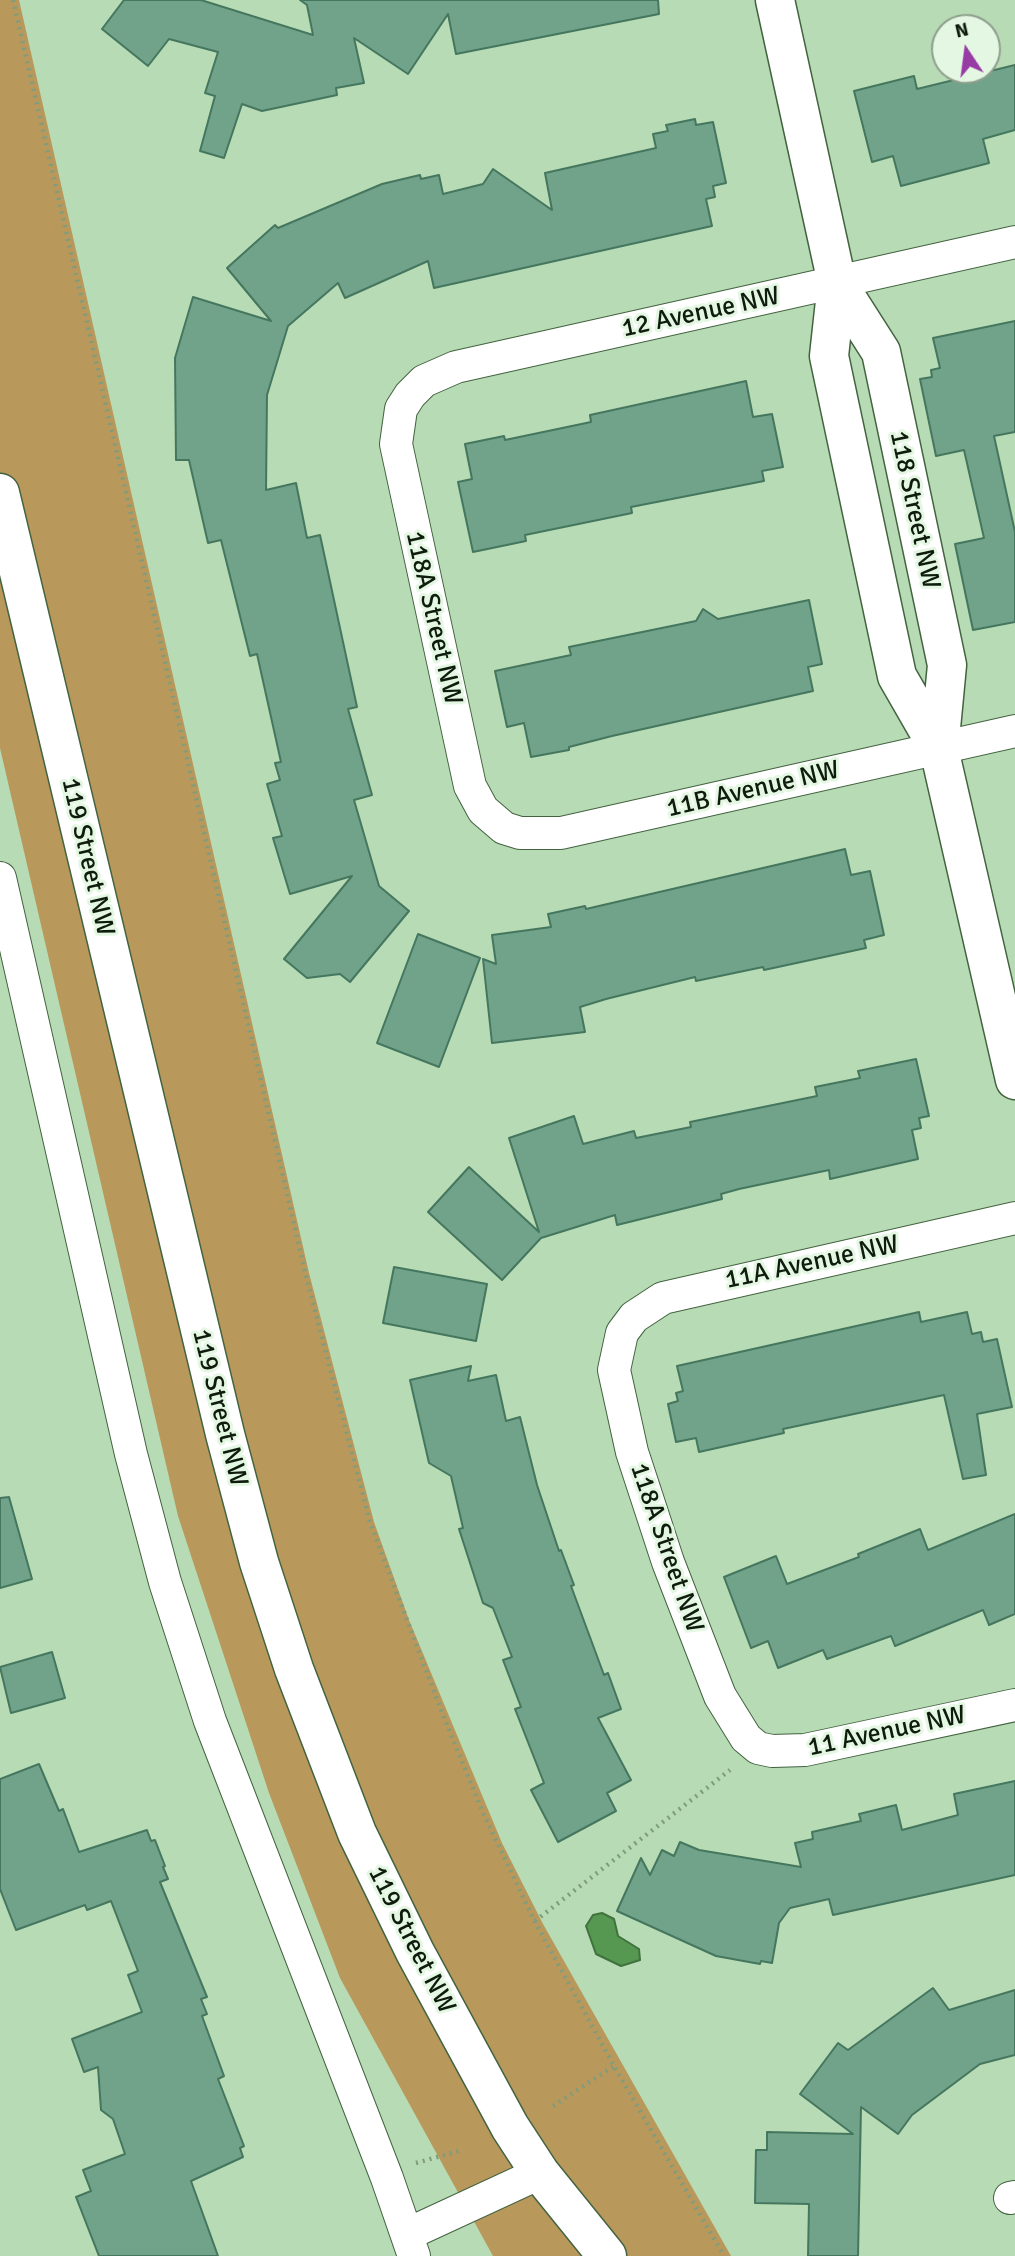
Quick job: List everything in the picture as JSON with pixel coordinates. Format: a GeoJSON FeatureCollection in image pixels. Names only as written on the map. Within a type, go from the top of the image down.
{"type":"FeatureCollection","features":[{"type":"Feature","properties":{"kind":"street","name":"118 Street NW"},"geometry":{"type":"LineString","coordinates":[[775,0],[837,283],[830,356],[897,676],[939,749],[1015,1080]]}},
{"type":"Feature","properties":{"kind":"street","name":"12 Avenue NW"},"geometry":{"type":"LineString","coordinates":[[401,409],[424,381],[456,367],[1015,242]]}},
{"type":"Feature","properties":{"kind":"street","name":"118 Street NW"},"geometry":{"type":"LineString","coordinates":[[837,283],[881,352],[947,665],[939,749]]}},
{"type":"Feature","properties":{"kind":"street","name":"118A Street NW"},"geometry":{"type":"LineString","coordinates":[[401,409],[397,443],[400,468],[470,786],[492,821]]}},
{"type":"Feature","properties":{"kind":"street","name":"119 Street NW"},"geometry":{"type":"LineString","coordinates":[[0,494],[209,1371],[259,1562],[333,1773],[386,1897],[510,2127],[540,2173],[607,2256]]}},
{"type":"Feature","properties":{"kind":"street","name":"11B Avenue NW"},"geometry":{"type":"LineString","coordinates":[[492,821],[520,833],[561,833],[1015,731]]}},
{"type":"Feature","properties":{"kind":"street"},"geometry":{"type":"LineString","coordinates":[[0,878],[148,1525],[181,1636],[210,1721],[411,2245],[540,2173]]}},
{"type":"Feature","properties":{"kind":"street","name":"11A Avenue NW"},"geometry":{"type":"LineString","coordinates":[[622,1333],[634,1317],[647,1307],[677,1293],[1015,1218]]}},
{"type":"Feature","properties":{"kind":"street","name":"118A Street NW"},"geometry":{"type":"LineString","coordinates":[[622,1333],[616,1349],[614,1370],[617,1394],[653,1519],[720,1696],[737,1727],[758,1748]]}},
{"type":"Feature","properties":{"kind":"street","name":"11 Avenue NW"},"geometry":{"type":"LineString","coordinates":[[758,1748],[772,1751],[805,1750],[1015,1705]]}},
{"type":"Feature","properties":{"kind":"path"},"geometry":{"type":"LineString","coordinates":[[13,0],[302,1259],[370,1522],[453,1740],[484,1815],[535,1922],[614,2066],[724,2256]]}},
{"type":"Feature","properties":{"kind":"path"},"geometry":{"type":"LineString","coordinates":[[535,1922],[758,1748]]}},
{"type":"Feature","properties":{"kind":"path"},"geometry":{"type":"LineString","coordinates":[[553,2106],[614,2066]]}},
{"type":"Feature","properties":{"kind":"path"},"geometry":{"type":"LineString","coordinates":[[412,2169],[417,2162],[462,2150]]}},
{"type":"Feature","properties":{"kind":"shaded area"},"geometry":{"type":"Polygon","coordinates":[[[0,0],[19,0],[309,1273],[374,1522],[409,1620],[502,1843],[543,1924],[731,2256],[493,2256],[340,1978],[269,1793],[178,1516],[0,748],[0,0]]]}},
{"type":"Feature","properties":{"kind":"shaded area"},"geometry":{"type":"Polygon","coordinates":[[[602,1913],[614,1919],[618,1936],[639,1949],[640,1960],[621,1966],[596,1954],[586,1926],[593,1915],[602,1913]]]}},
{"type":"Feature","properties":{"kind":"building"},"geometry":{"type":"Polygon","coordinates":[[[124,0],[201,0],[313,35],[307,5],[300,0],[658,0],[659,14],[456,54],[448,14],[408,74],[354,38],[364,83],[336,88],[337,95],[262,111],[242,104],[224,158],[200,151],[215,96],[205,93],[218,52],[169,39],[148,66],[102,29],[124,0]]]}},
{"type":"Feature","properties":{"kind":"building"},"geometry":{"type":"Polygon","coordinates":[[[1015,65],[1015,130],[983,139],[989,163],[901,186],[893,156],[872,162],[854,91],[914,76],[917,89],[937,84],[1001,84],[1001,68],[1015,65]]]}},
{"type":"Feature","properties":{"kind":"building"},"geometry":{"type":"Polygon","coordinates":[[[695,119],[696,125],[713,122],[726,183],[713,186],[715,197],[706,199],[712,226],[434,288],[428,261],[345,298],[338,283],[288,326],[267,395],[266,490],[296,483],[307,538],[320,535],[357,707],[348,709],[372,795],[354,800],[379,886],[409,911],[350,982],[340,974],[307,978],[284,959],[352,876],[290,894],[273,838],[282,836],[267,784],[280,780],[275,763],[281,762],[257,654],[250,656],[221,540],[208,543],[189,460],[176,460],[175,358],[193,297],[271,321],[227,268],[275,225],[278,228],[382,184],[420,175],[421,179],[439,175],[443,194],[483,184],[493,169],[552,210],[545,173],[656,148],[653,134],[668,131],[666,125],[695,119]]]}},
{"type":"Feature","properties":{"kind":"building"},"geometry":{"type":"Polygon","coordinates":[[[1015,321],[1015,432],[994,436],[1015,532],[1015,622],[973,630],[955,544],[984,538],[964,450],[936,456],[920,379],[932,377],[931,370],[940,368],[933,338],[1015,321]]]}},
{"type":"Feature","properties":{"kind":"building"},"geometry":{"type":"Polygon","coordinates":[[[746,381],[753,417],[772,414],[783,467],[762,471],[764,481],[631,507],[632,513],[525,535],[526,541],[473,552],[458,482],[472,479],[465,444],[504,436],[505,440],[591,422],[590,415],[746,381]]]}},
{"type":"Feature","properties":{"kind":"building"},"geometry":{"type":"Polygon","coordinates":[[[809,600],[822,664],[808,667],[813,691],[531,757],[524,723],[507,727],[495,671],[571,655],[569,647],[696,621],[703,609],[718,619],[809,600]]]}},
{"type":"Feature","properties":{"kind":"building"},"geometry":{"type":"Polygon","coordinates":[[[845,849],[851,875],[870,871],[884,935],[864,940],[866,948],[764,970],[763,967],[696,981],[695,977],[606,999],[580,1007],[585,1032],[492,1043],[483,959],[496,964],[492,935],[551,927],[548,914],[585,906],[586,909],[845,849]]]}},
{"type":"Feature","properties":{"kind":"building"},"geometry":{"type":"Polygon","coordinates":[[[418,934],[480,958],[439,1067],[377,1043],[418,934]]]}},
{"type":"Feature","properties":{"kind":"building"},"geometry":{"type":"Polygon","coordinates":[[[916,1059],[929,1116],[919,1118],[921,1128],[912,1130],[918,1159],[830,1179],[829,1170],[739,1189],[721,1194],[722,1199],[617,1225],[615,1215],[541,1238],[502,1280],[428,1212],[469,1167],[539,1232],[509,1138],[574,1116],[583,1144],[634,1131],[636,1138],[691,1127],[690,1122],[817,1096],[815,1087],[860,1078],[858,1071],[916,1059]]]}},
{"type":"Feature","properties":{"kind":"building"},"geometry":{"type":"Polygon","coordinates":[[[394,1267],[487,1284],[476,1341],[383,1323],[394,1267]]]}},
{"type":"Feature","properties":{"kind":"building"},"geometry":{"type":"Polygon","coordinates":[[[919,1312],[921,1322],[967,1312],[972,1334],[981,1332],[983,1342],[997,1339],[1012,1407],[977,1414],[986,1475],[963,1479],[944,1395],[783,1429],[784,1433],[699,1452],[696,1438],[676,1442],[668,1404],[678,1401],[676,1393],[683,1391],[677,1366],[919,1312]]]}},
{"type":"Feature","properties":{"kind":"building"},"geometry":{"type":"Polygon","coordinates":[[[471,1366],[468,1381],[496,1375],[506,1421],[520,1417],[537,1485],[559,1551],[561,1550],[574,1585],[571,1586],[604,1675],[608,1673],[621,1709],[598,1718],[631,1780],[607,1793],[616,1811],[558,1842],[531,1790],[544,1783],[515,1709],[521,1707],[503,1660],[512,1657],[493,1608],[483,1603],[459,1529],[463,1528],[451,1476],[429,1463],[410,1380],[471,1366]]]}},
{"type":"Feature","properties":{"kind":"building"},"geometry":{"type":"Polygon","coordinates":[[[9,1497],[32,1579],[0,1588],[0,1498],[9,1497]]]}},
{"type":"Feature","properties":{"kind":"building"},"geometry":{"type":"Polygon","coordinates":[[[1015,1514],[1015,1614],[989,1625],[983,1610],[895,1646],[891,1636],[827,1659],[823,1650],[778,1668],[768,1641],[751,1648],[724,1577],[776,1556],[787,1584],[859,1557],[858,1554],[920,1529],[928,1550],[1015,1514]]]}},
{"type":"Feature","properties":{"kind":"building"},"geometry":{"type":"Polygon","coordinates":[[[52,1652],[65,1698],[11,1713],[0,1667],[52,1652]]]}},
{"type":"Feature","properties":{"kind":"building"},"geometry":{"type":"Polygon","coordinates":[[[39,1764],[59,1811],[63,1809],[79,1852],[147,1830],[151,1841],[155,1840],[165,1866],[163,1867],[168,1879],[160,1882],[207,1997],[201,1999],[207,2014],[202,2016],[224,2076],[218,2079],[244,2146],[240,2148],[243,2157],[191,2181],[218,2256],[99,2256],[76,2197],[91,2191],[83,2170],[125,2154],[113,2119],[101,2110],[98,2067],[84,2072],[72,2039],[142,2012],[128,1975],[138,1971],[111,1901],[87,1910],[85,1905],[16,1930],[0,1889],[0,1779],[39,1764]]]}},
{"type":"Feature","properties":{"kind":"building"},"geometry":{"type":"Polygon","coordinates":[[[1015,1781],[1015,1875],[833,1915],[829,1899],[790,1908],[779,1923],[772,1963],[761,1961],[760,1964],[716,1956],[617,1911],[641,1858],[650,1875],[662,1850],[674,1856],[680,1842],[699,1850],[801,1867],[795,1843],[813,1839],[812,1832],[861,1821],[859,1814],[896,1805],[902,1830],[958,1815],[954,1794],[1015,1781]]]}},
{"type":"Feature","properties":{"kind":"building"},"geometry":{"type":"Polygon","coordinates":[[[933,1988],[949,2010],[1015,1990],[1015,2055],[980,2064],[912,2115],[898,2134],[861,2107],[858,2256],[808,2256],[809,2204],[755,2203],[756,2150],[767,2150],[767,2132],[853,2134],[800,2094],[838,2043],[848,2050],[933,1988]]]}}]}
